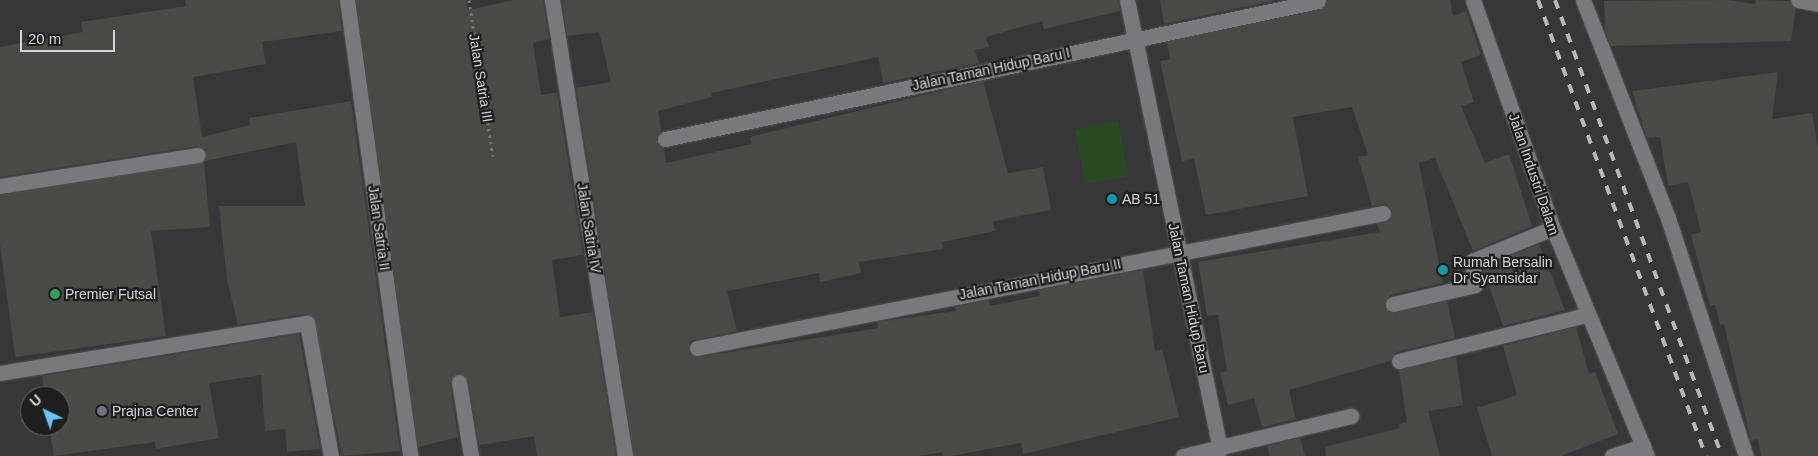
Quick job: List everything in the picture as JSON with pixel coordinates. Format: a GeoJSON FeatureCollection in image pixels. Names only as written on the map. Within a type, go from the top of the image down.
{"type":"FeatureCollection","features":[{"type":"Feature","properties":{"kind":"street","name":"Jalan Satria II"},"geometry":{"type":"LineString","coordinates":[[347,0],[410,456]]}},
{"type":"Feature","properties":{"kind":"street","name":"Jalan Satria IV"},"geometry":{"type":"LineString","coordinates":[[552,0],[625,456]]}},
{"type":"Feature","properties":{"kind":"street","name":"Jalan Taman Hidup Baru"},"geometry":{"type":"LineString","coordinates":[[1127,0],[1220,449]]}},
{"type":"Feature","properties":{"kind":"street","name":"Jalan Industri Dalam"},"geometry":{"type":"LineString","coordinates":[[1473,0],[1553,228],[1586,315],[1645,451]]}},
{"type":"Feature","properties":{"kind":"street"},"geometry":{"type":"LineString","coordinates":[[1583,0],[1668,218],[1746,456]]}},
{"type":"Feature","properties":{"kind":"street"},"geometry":{"type":"LineString","coordinates":[[1798,0],[1818,4]]}},
{"type":"Feature","properties":{"kind":"street","name":"Jalan Taman Hidup Baru I"},"geometry":{"type":"LineString","coordinates":[[664,139],[1318,1]]}},
{"type":"Feature","properties":{"kind":"street"},"geometry":{"type":"LineString","coordinates":[[0,186],[198,155]]}},
{"type":"Feature","properties":{"kind":"street","name":"Jalan Taman Hidup Baru II"},"geometry":{"type":"LineString","coordinates":[[697,348],[1383,212]]}},
{"type":"Feature","properties":{"kind":"street"},"geometry":{"type":"LineString","coordinates":[[1393,304],[1475,285],[1472,261],[1553,228]]}},
{"type":"Feature","properties":{"kind":"street"},"geometry":{"type":"LineString","coordinates":[[1399,361],[1586,315]]}},
{"type":"Feature","properties":{"kind":"street"},"geometry":{"type":"LineString","coordinates":[[0,373],[307,322],[331,456]]}},
{"type":"Feature","properties":{"kind":"street"},"geometry":{"type":"LineString","coordinates":[[459,382],[470,456]]}},
{"type":"Feature","properties":{"kind":"street"},"geometry":{"type":"LineString","coordinates":[[1184,456],[1220,449],[1351,416]]}},
{"type":"Feature","properties":{"kind":"street"},"geometry":{"type":"LineString","coordinates":[[1612,456],[1645,451]]}},
{"type":"Feature","properties":{"kind":"path","name":"Jalan Satria III"},"geometry":{"type":"LineString","coordinates":[[469,0],[492,156]]}},
{"type":"Feature","properties":{"kind":"green space"},"geometry":{"type":"Polygon","coordinates":[[[1118,121],[1129,176],[1085,184],[1075,129],[1118,121]]]}},
{"type":"Feature","properties":{"kind":"building"},"geometry":{"type":"Polygon","coordinates":[[[185,0],[338,0],[342,31],[262,42],[266,64],[193,77],[202,137],[250,125],[249,118],[351,101],[400,451],[342,456],[314,317],[305,314],[238,325],[227,280],[219,206],[305,206],[296,142],[205,161],[206,150],[197,146],[0,177],[0,47],[83,32],[81,22],[186,6],[185,0]]]}},
{"type":"Feature","properties":{"kind":"building"},"geometry":{"type":"Polygon","coordinates":[[[356,0],[466,0],[468,10],[514,0],[543,0],[549,39],[533,43],[541,95],[557,92],[583,255],[552,260],[560,317],[593,312],[616,456],[537,456],[534,436],[479,445],[468,380],[458,373],[450,383],[458,437],[418,447],[356,0]]]}},
{"type":"Feature","properties":{"kind":"building"},"geometry":{"type":"Polygon","coordinates":[[[562,0],[1118,0],[1120,11],[1044,29],[1042,21],[986,37],[989,47],[975,50],[979,63],[883,83],[878,57],[711,93],[712,97],[658,111],[661,131],[656,140],[664,148],[666,163],[751,144],[750,137],[983,81],[1008,173],[1043,167],[1051,210],[993,221],[995,231],[942,242],[943,249],[859,262],[861,273],[820,282],[819,273],[727,291],[737,331],[691,341],[690,354],[699,357],[878,328],[877,322],[956,311],[955,307],[989,300],[990,306],[1040,296],[1039,290],[1143,270],[1155,351],[1162,349],[1179,417],[1023,454],[1021,443],[951,456],[943,456],[942,452],[918,456],[634,456],[576,88],[611,82],[599,32],[567,36],[562,0]]]}},
{"type":"Feature","properties":{"kind":"building"},"geometry":{"type":"Polygon","coordinates":[[[1160,0],[1277,0],[1164,24],[1160,0]]]}},
{"type":"Feature","properties":{"kind":"building"},"geometry":{"type":"Polygon","coordinates":[[[1327,0],[1450,0],[1453,16],[1466,11],[1481,55],[1461,62],[1474,102],[1461,106],[1485,163],[1509,154],[1532,226],[1473,251],[1435,158],[1419,163],[1443,283],[1390,295],[1384,306],[1395,313],[1447,301],[1455,338],[1397,352],[1390,361],[1289,390],[1296,419],[1262,427],[1254,398],[1228,405],[1220,373],[1227,371],[1218,315],[1207,316],[1198,262],[1380,232],[1377,224],[1389,220],[1392,211],[1386,204],[1372,206],[1358,157],[1368,155],[1352,107],[1293,117],[1308,196],[1206,215],[1194,159],[1182,161],[1160,61],[1170,59],[1167,42],[1320,10],[1327,0]]]}},
{"type":"Feature","properties":{"kind":"building"},"geometry":{"type":"Polygon","coordinates":[[[1728,0],[1755,4],[1756,0],[1789,1],[1796,9],[1791,41],[1611,46],[1605,30],[1604,1],[1728,0]]]}},
{"type":"Feature","properties":{"kind":"building"},"geometry":{"type":"Polygon","coordinates":[[[1778,72],[1772,119],[1812,113],[1818,148],[1818,456],[1761,456],[1758,439],[1751,441],[1724,324],[1720,325],[1715,305],[1710,306],[1691,235],[1701,232],[1688,182],[1668,186],[1660,137],[1647,138],[1632,91],[1778,72]]]}},
{"type":"Feature","properties":{"kind":"building"},"geometry":{"type":"Polygon","coordinates":[[[204,162],[210,227],[151,231],[166,336],[15,357],[0,244],[0,195],[204,162]]]}},
{"type":"Feature","properties":{"kind":"building"},"geometry":{"type":"Polygon","coordinates":[[[1539,244],[1565,310],[1503,326],[1482,267],[1539,244]]]}},
{"type":"Feature","properties":{"kind":"building"},"geometry":{"type":"Polygon","coordinates":[[[1576,327],[1589,374],[1595,372],[1618,434],[1561,456],[1492,456],[1477,408],[1517,395],[1503,346],[1576,327]]]}},
{"type":"Feature","properties":{"kind":"building"},"geometry":{"type":"Polygon","coordinates":[[[299,334],[320,449],[287,452],[285,429],[265,431],[261,375],[209,383],[219,438],[156,449],[155,442],[54,456],[51,436],[70,436],[70,386],[44,386],[42,376],[299,334]]]}},
{"type":"Feature","properties":{"kind":"building"},"geometry":{"type":"Polygon","coordinates":[[[1456,357],[1463,405],[1428,411],[1440,456],[1326,456],[1325,447],[1400,428],[1399,424],[1407,422],[1399,370],[1456,357]]]}},
{"type":"Feature","properties":{"kind":"building"},"geometry":{"type":"Polygon","coordinates":[[[1300,438],[1305,456],[1270,456],[1267,446],[1300,438]]]}},
{"type":"Feature","properties":{"kind":"railway"},"geometry":{"type":"LineString","coordinates":[[1538,0],[1706,456]]}},
{"type":"Feature","properties":{"kind":"railway"},"geometry":{"type":"LineString","coordinates":[[1555,0],[1722,456]]}},
{"type":"Feature","properties":{"kind":"place","name":"AB 51"},"geometry":{"type":"Point","coordinates":[1112,199]}},
{"type":"Feature","properties":{"kind":"place","name":"Rumah Bersalin Dr Syamsidar"},"geometry":{"type":"Point","coordinates":[1443,270]}},
{"type":"Feature","properties":{"kind":"place","name":"Premier Futsal"},"geometry":{"type":"Point","coordinates":[55,294]}},
{"type":"Feature","properties":{"kind":"place","name":"Prajna Center"},"geometry":{"type":"Point","coordinates":[102,411]}}]}
